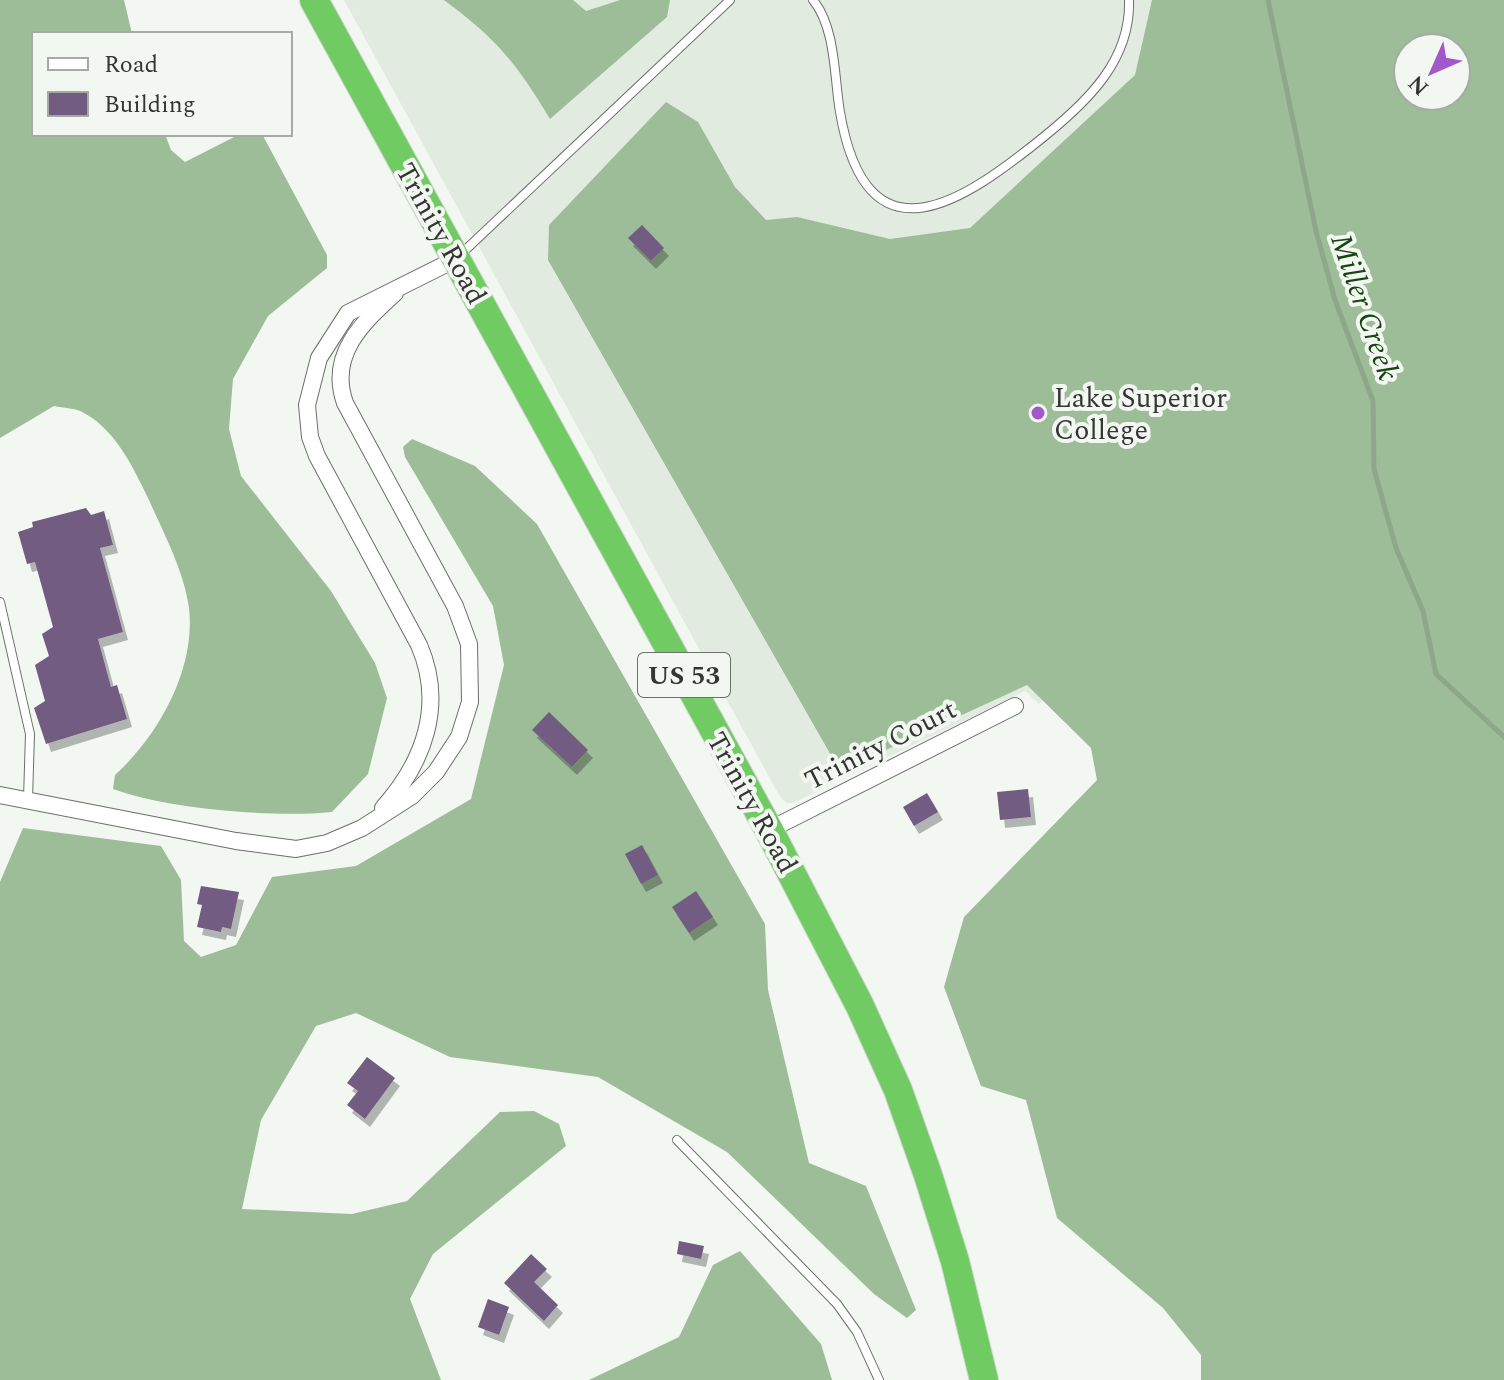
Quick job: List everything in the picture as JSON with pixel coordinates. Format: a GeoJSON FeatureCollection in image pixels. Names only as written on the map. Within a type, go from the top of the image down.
{"type":"FeatureCollection","features":[{"type":"Feature","properties":{"kind":"highway","name":"Trinity Road"},"geometry":{"type":"LineString","coordinates":[[314,0],[832,949],[898,1090],[942,1216],[984,1380]]}},
{"type":"Feature","properties":{"kind":"street"},"geometry":{"type":"LineString","coordinates":[[365,826],[404,785],[421,753],[429,729],[429,677],[419,645],[317,456],[310,437],[307,405],[319,358],[339,323],[357,307],[395,293],[456,259]]}},
{"type":"Feature","properties":{"kind":"street"},"geometry":{"type":"LineString","coordinates":[[0,795],[274,848],[327,843],[365,826],[412,796],[445,761],[465,721],[472,684],[472,661],[463,625],[342,394],[340,370],[348,345],[365,321],[395,293]]}},
{"type":"Feature","properties":{"kind":"street","name":"Trinity Court"},"geometry":{"type":"LineString","coordinates":[[769,830],[1015,706]]}},
{"type":"Feature","properties":{"kind":"lane"},"geometry":{"type":"LineString","coordinates":[[456,259],[730,0]]}},
{"type":"Feature","properties":{"kind":"lane"},"geometry":{"type":"LineString","coordinates":[[813,0],[827,33],[840,114],[856,168],[890,204],[919,209],[945,204],[970,191],[1037,142],[1085,101],[1104,78],[1121,47],[1128,26],[1129,0]]}},
{"type":"Feature","properties":{"kind":"lane"},"geometry":{"type":"LineString","coordinates":[[0,602],[30,734],[27,800]]}},
{"type":"Feature","properties":{"kind":"lane"},"geometry":{"type":"LineString","coordinates":[[677,1140],[837,1304],[857,1332],[879,1380]]}},
{"type":"Feature","properties":{"kind":"shaded area","name":"Lake Superior College"},"geometry":{"type":"Polygon","coordinates":[[[344,0],[1504,0],[1472,73],[1472,32],[1392,32],[1392,112],[1455,112],[1315,432],[1039,704],[1025,691],[793,803],[786,803],[344,0]]]}},
{"type":"Feature","properties":{"kind":"green space"},"geometry":{"type":"Polygon","coordinates":[[[0,0],[124,0],[132,32],[32,32],[32,136],[166,136],[171,150],[185,162],[236,136],[263,136],[327,255],[327,268],[268,316],[233,379],[229,429],[241,476],[331,591],[375,663],[387,698],[368,774],[332,812],[281,814],[191,807],[113,789],[115,775],[146,741],[171,700],[180,678],[190,631],[189,608],[178,567],[149,500],[123,451],[95,420],[81,411],[54,406],[0,438],[0,0]]]}},
{"type":"Feature","properties":{"kind":"green space"},"geometry":{"type":"Polygon","coordinates":[[[444,0],[573,0],[586,11],[620,0],[670,0],[667,17],[550,119],[527,82],[492,40],[444,0]]]}},
{"type":"Feature","properties":{"kind":"green space"},"geometry":{"type":"Polygon","coordinates":[[[1152,0],[1504,0],[1504,1380],[1201,1380],[1201,1355],[1163,1308],[1057,1218],[1026,1100],[981,1086],[944,987],[964,917],[1097,780],[1091,748],[1027,685],[840,771],[548,260],[549,225],[666,102],[698,122],[735,187],[766,220],[797,217],[890,239],[970,228],[1135,75],[1152,0]]]}},
{"type":"Feature","properties":{"kind":"green space"},"geometry":{"type":"Polygon","coordinates":[[[412,439],[475,466],[537,524],[765,924],[768,990],[809,1163],[866,1186],[916,1310],[907,1318],[874,1294],[727,1152],[598,1077],[450,1057],[356,1013],[316,1026],[261,1120],[242,1209],[352,1214],[407,1201],[500,1112],[534,1111],[559,1124],[566,1146],[433,1254],[410,1299],[441,1380],[0,1380],[0,882],[23,828],[161,846],[181,880],[184,941],[201,957],[236,945],[272,877],[356,866],[471,799],[504,665],[493,606],[405,457],[403,447],[412,439]]]}},
{"type":"Feature","properties":{"kind":"green space"},"geometry":{"type":"Polygon","coordinates":[[[740,1251],[821,1344],[832,1380],[589,1380],[679,1337],[713,1265],[740,1251]]]}},
{"type":"Feature","properties":{"kind":"building"},"geometry":{"type":"Polygon","coordinates":[[[642,225],[664,248],[651,261],[628,238],[642,225]]]}},
{"type":"Feature","properties":{"kind":"building"},"geometry":{"type":"Polygon","coordinates":[[[86,508],[91,515],[104,511],[113,545],[100,548],[123,632],[98,639],[111,687],[117,685],[127,719],[46,744],[34,708],[45,701],[35,665],[49,656],[42,634],[53,627],[35,562],[27,564],[18,532],[33,527],[32,522],[86,508]]]}},
{"type":"Feature","properties":{"kind":"building"},"geometry":{"type":"Polygon","coordinates":[[[549,712],[588,750],[572,767],[532,730],[549,712]]]}},
{"type":"Feature","properties":{"kind":"building"},"geometry":{"type":"Polygon","coordinates":[[[1028,789],[1031,817],[1000,820],[997,792],[1028,789]]]}},
{"type":"Feature","properties":{"kind":"building"},"geometry":{"type":"Polygon","coordinates":[[[927,793],[938,812],[914,826],[903,807],[927,793]]]}},
{"type":"Feature","properties":{"kind":"building"},"geometry":{"type":"Polygon","coordinates":[[[642,845],[658,875],[641,884],[625,854],[642,845]]]}},
{"type":"Feature","properties":{"kind":"building"},"geometry":{"type":"Polygon","coordinates":[[[201,886],[239,892],[231,929],[222,927],[221,932],[197,927],[202,905],[197,904],[201,886]]]}},
{"type":"Feature","properties":{"kind":"building"},"geometry":{"type":"Polygon","coordinates":[[[696,891],[713,917],[689,933],[672,907],[696,891]]]}},
{"type":"Feature","properties":{"kind":"building"},"geometry":{"type":"Polygon","coordinates":[[[367,1057],[395,1078],[365,1119],[347,1105],[358,1091],[347,1083],[367,1057]]]}},
{"type":"Feature","properties":{"kind":"building"},"geometry":{"type":"Polygon","coordinates":[[[679,1241],[704,1246],[701,1259],[677,1254],[679,1241]]]}},
{"type":"Feature","properties":{"kind":"building"},"geometry":{"type":"Polygon","coordinates":[[[531,1254],[547,1269],[534,1282],[558,1305],[544,1321],[504,1283],[531,1254]]]}},
{"type":"Feature","properties":{"kind":"building"},"geometry":{"type":"Polygon","coordinates":[[[488,1299],[509,1307],[499,1335],[478,1327],[488,1299]]]}},
{"type":"Feature","properties":{"kind":"waterway","name":"Miller Creek"},"geometry":{"type":"LineString","coordinates":[[1268,0],[1316,231],[1335,300],[1373,401],[1374,469],[1396,548],[1423,611],[1436,674],[1504,737]]}},
{"type":"Feature","properties":{"kind":"place","name":"Lake Superior College"},"geometry":{"type":"Point","coordinates":[1038,413]}}]}
